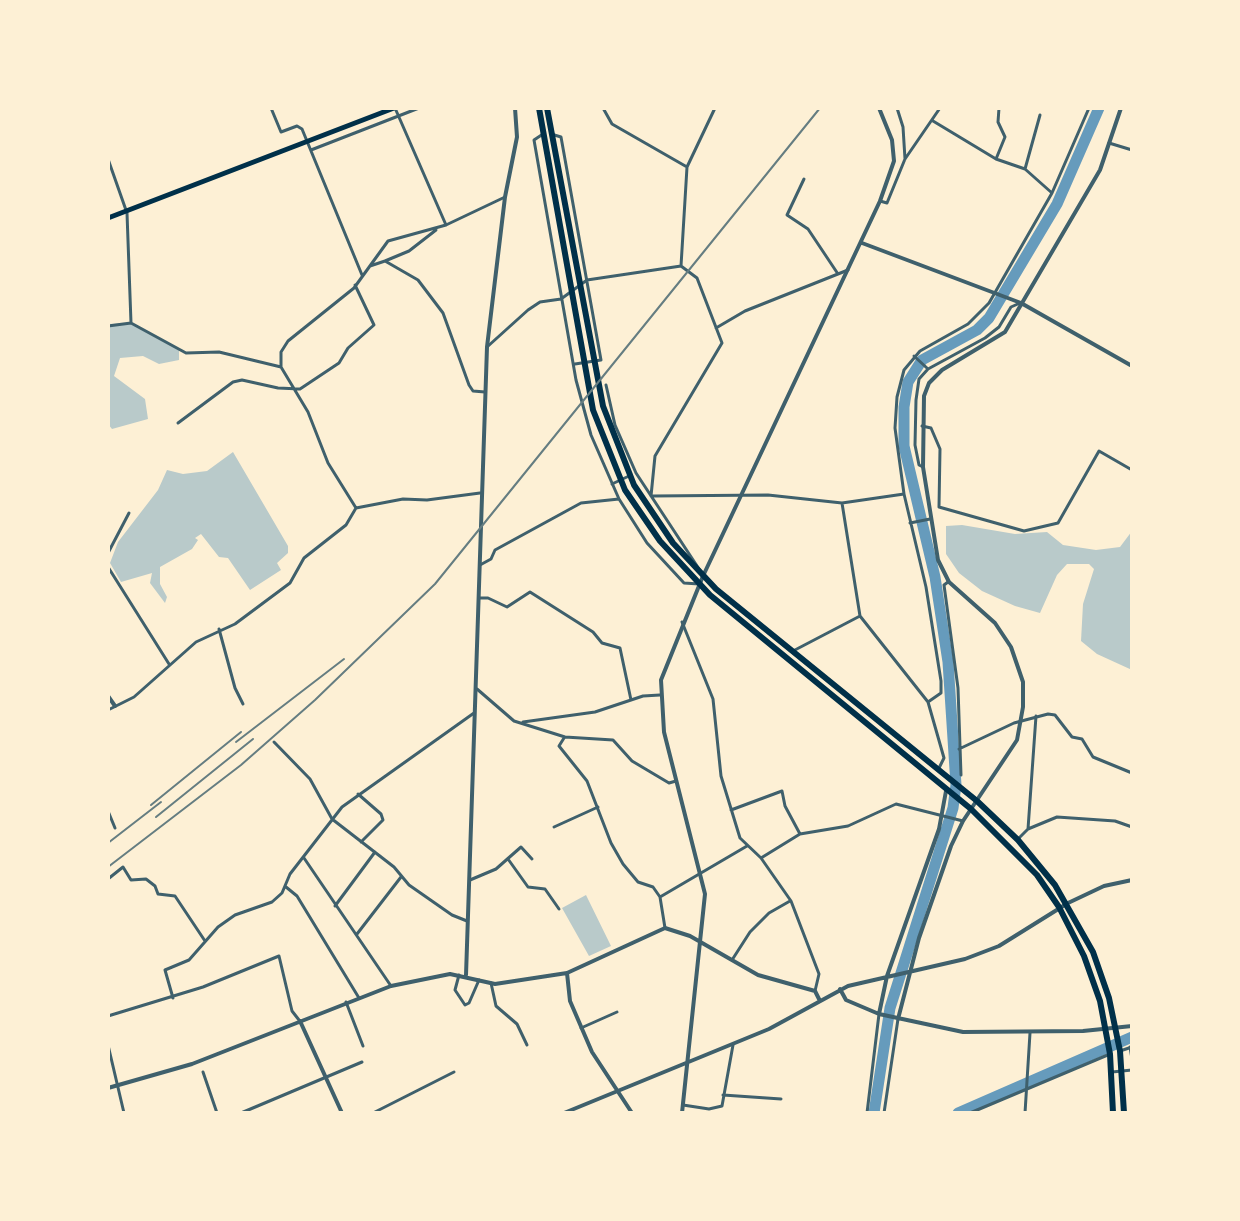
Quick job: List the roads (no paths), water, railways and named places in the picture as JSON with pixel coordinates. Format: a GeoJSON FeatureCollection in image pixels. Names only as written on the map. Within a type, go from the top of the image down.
{"type":"FeatureCollection","features":[{"type":"Feature","properties":{"kind":"highway"},"geometry":{"type":"LineString","coordinates":[[539,108],[572,247],[603,406],[634,485],[657,523],[703,576],[977,801],[1018,840],[1068,903],[1093,952],[1117,1026],[1124,1113]]}},
{"type":"Feature","properties":{"kind":"highway"},"geometry":{"type":"LineString","coordinates":[[547,108],[547,134],[564,249],[593,410],[625,490],[660,541],[699,584],[971,809],[1023,858],[1059,907],[1084,956],[1107,1027],[1113,1113]]}},
{"type":"Feature","properties":{"kind":"main road"},"geometry":{"type":"LineString","coordinates":[[108,218],[395,108]]}},
{"type":"Feature","properties":{"kind":"street"},"geometry":{"type":"LineString","coordinates":[[271,108],[281,132],[300,127],[362,275]]}},
{"type":"Feature","properties":{"kind":"street"},"geometry":{"type":"LineString","coordinates":[[395,108],[446,225]]}},
{"type":"Feature","properties":{"kind":"street"},"geometry":{"type":"LineString","coordinates":[[311,150],[419,108]]}},
{"type":"Feature","properties":{"kind":"street"},"geometry":{"type":"LineString","coordinates":[[466,975],[487,347],[505,197],[517,137],[515,108]]}},
{"type":"Feature","properties":{"kind":"street"},"geometry":{"type":"LineString","coordinates":[[603,108],[612,124],[687,167]]}},
{"type":"Feature","properties":{"kind":"street"},"geometry":{"type":"LineString","coordinates":[[681,266],[687,167],[715,108]]}},
{"type":"Feature","properties":{"kind":"street"},"geometry":{"type":"LineString","coordinates":[[682,1113],[705,894],[660,695],[666,664],[739,497],[880,201],[894,161],[892,140],[879,108]]}},
{"type":"Feature","properties":{"kind":"street"},"geometry":{"type":"LineString","coordinates":[[897,108],[903,127],[905,159]]}},
{"type":"Feature","properties":{"kind":"street"},"geometry":{"type":"LineString","coordinates":[[880,201],[887,203],[905,159],[940,108]]}},
{"type":"Feature","properties":{"kind":"street"},"geometry":{"type":"LineString","coordinates":[[996,159],[1005,137],[998,122],[999,108]]}},
{"type":"Feature","properties":{"kind":"street"},"geometry":{"type":"LineString","coordinates":[[928,702],[941,693],[941,681],[926,587],[904,494],[895,428],[901,377],[915,357],[976,318],[995,294],[1052,193],[1089,108]]}},
{"type":"Feature","properties":{"kind":"street"},"geometry":{"type":"LineString","coordinates":[[884,1113],[896,1019],[908,972],[963,821],[1017,740],[1021,721],[1023,682],[1011,647],[995,623],[949,582],[938,560],[928,519],[923,467],[922,426],[929,383],[942,370],[998,339],[1100,170],[1121,108]]}},
{"type":"Feature","properties":{"kind":"street"},"geometry":{"type":"LineString","coordinates":[[1025,169],[1040,115]]}},
{"type":"Feature","properties":{"kind":"street"},"geometry":{"type":"LineString","coordinates":[[931,121],[996,159],[1025,169],[1052,193]]}},
{"type":"Feature","properties":{"kind":"street"},"geometry":{"type":"LineString","coordinates":[[575,364],[601,360],[561,137],[547,134],[534,140],[576,380],[591,435],[619,499],[662,561],[684,583],[699,584]]}},
{"type":"Feature","properties":{"kind":"street"},"geometry":{"type":"LineString","coordinates":[[1109,143],[1132,150]]}},
{"type":"Feature","properties":{"kind":"street"},"geometry":{"type":"LineString","coordinates":[[108,159],[127,213],[131,323]]}},
{"type":"Feature","properties":{"kind":"street"},"geometry":{"type":"LineString","coordinates":[[804,179],[787,215],[808,229],[838,274]]}},
{"type":"Feature","properties":{"kind":"street"},"geometry":{"type":"LineString","coordinates":[[356,508],[318,444],[308,412],[281,367],[281,352],[288,341],[355,285],[388,241],[446,225],[505,197]]}},
{"type":"Feature","properties":{"kind":"street"},"geometry":{"type":"LineString","coordinates":[[367,267],[409,251],[438,227]]}},
{"type":"Feature","properties":{"kind":"street"},"geometry":{"type":"LineString","coordinates":[[861,243],[1021,303],[1132,366]]}},
{"type":"Feature","properties":{"kind":"street"},"geometry":{"type":"LineString","coordinates":[[385,261],[418,280],[443,313],[469,385],[473,391],[485,392]]}},
{"type":"Feature","properties":{"kind":"street"},"geometry":{"type":"LineString","coordinates":[[487,347],[528,310],[540,302],[561,299],[587,280],[681,266],[697,278],[722,343],[655,456],[651,496]]}},
{"type":"Feature","properties":{"kind":"street"},"geometry":{"type":"LineString","coordinates":[[716,328],[745,311],[848,270]]}},
{"type":"Feature","properties":{"kind":"street"},"geometry":{"type":"LineString","coordinates":[[178,423],[233,382],[242,380],[294,389],[306,386],[339,363],[348,348],[374,325],[355,285]]}},
{"type":"Feature","properties":{"kind":"street"},"geometry":{"type":"LineString","coordinates":[[923,467],[919,465],[915,445],[919,379],[927,368],[985,338],[999,327],[1011,307],[1021,303]]}},
{"type":"Feature","properties":{"kind":"street"},"geometry":{"type":"LineString","coordinates":[[108,326],[131,323],[186,353],[219,352],[281,367]]}},
{"type":"Feature","properties":{"kind":"street"},"geometry":{"type":"LineString","coordinates":[[915,357],[927,368]]}},
{"type":"Feature","properties":{"kind":"street"},"geometry":{"type":"LineString","coordinates":[[606,385],[615,425],[636,473],[694,557],[703,576]]}},
{"type":"Feature","properties":{"kind":"street"},"geometry":{"type":"LineString","coordinates":[[591,435],[615,425]]}},
{"type":"Feature","properties":{"kind":"street"},"geometry":{"type":"LineString","coordinates":[[922,426],[931,428],[940,449],[939,507],[1024,531],[1058,523],[1099,451],[1132,470]]}},
{"type":"Feature","properties":{"kind":"street"},"geometry":{"type":"LineString","coordinates":[[612,484],[636,473]]}},
{"type":"Feature","properties":{"kind":"street"},"geometry":{"type":"LineString","coordinates":[[108,710],[134,697],[196,642],[235,624],[290,583],[304,558],[346,525],[356,508],[403,499],[427,500],[480,493]]}},
{"type":"Feature","properties":{"kind":"street"},"geometry":{"type":"LineString","coordinates":[[651,496],[768,495],[842,503],[904,494]]}},
{"type":"Feature","properties":{"kind":"street"},"geometry":{"type":"LineString","coordinates":[[480,565],[491,559],[495,550],[581,503],[619,499]]}},
{"type":"Feature","properties":{"kind":"street"},"geometry":{"type":"LineString","coordinates":[[842,503],[860,616],[928,702],[944,758],[940,773]]}},
{"type":"Feature","properties":{"kind":"street"},"geometry":{"type":"LineString","coordinates":[[108,553],[129,513]]}},
{"type":"Feature","properties":{"kind":"street"},"geometry":{"type":"LineString","coordinates":[[910,523],[928,519]]}},
{"type":"Feature","properties":{"kind":"street"},"geometry":{"type":"LineString","coordinates":[[108,567],[169,664]]}},
{"type":"Feature","properties":{"kind":"street"},"geometry":{"type":"LineString","coordinates":[[949,582],[944,585],[958,688],[961,775]]}},
{"type":"Feature","properties":{"kind":"street"},"geometry":{"type":"LineString","coordinates":[[479,598],[507,607],[530,592],[593,632],[602,643],[620,648],[631,700]]}},
{"type":"Feature","properties":{"kind":"street"},"geometry":{"type":"LineString","coordinates":[[793,651],[860,616]]}},
{"type":"Feature","properties":{"kind":"street"},"geometry":{"type":"LineString","coordinates":[[682,622],[713,699],[721,776],[731,810],[747,846],[761,858],[791,901],[819,974],[815,991],[819,999]]}},
{"type":"Feature","properties":{"kind":"street"},"geometry":{"type":"LineString","coordinates":[[219,629],[235,688],[243,704]]}},
{"type":"Feature","properties":{"kind":"street"},"geometry":{"type":"LineString","coordinates":[[477,689],[514,721],[565,737],[613,740],[632,761],[669,783],[677,781]]}},
{"type":"Feature","properties":{"kind":"street"},"geometry":{"type":"LineString","coordinates":[[523,722],[595,712],[631,700],[660,695]]}},
{"type":"Feature","properties":{"kind":"street"},"geometry":{"type":"LineString","coordinates":[[108,696],[115,706]]}},
{"type":"Feature","properties":{"kind":"street"},"geometry":{"type":"LineString","coordinates":[[173,998],[165,970],[189,960],[230,918],[272,902],[286,887],[290,874],[332,819],[358,794],[476,712]]}},
{"type":"Feature","properties":{"kind":"street"},"geometry":{"type":"LineString","coordinates":[[959,749],[1021,721],[1055,715],[1072,737],[1082,739],[1093,757],[1132,773]]}},
{"type":"Feature","properties":{"kind":"street"},"geometry":{"type":"LineString","coordinates":[[1028,829],[1036,716]]}},
{"type":"Feature","properties":{"kind":"street"},"geometry":{"type":"LineString","coordinates":[[565,737],[559,746],[587,781],[611,843],[623,864],[638,882],[653,887],[660,897],[665,928]]}},
{"type":"Feature","properties":{"kind":"street"},"geometry":{"type":"LineString","coordinates":[[274,742],[310,779],[332,819],[375,852],[401,877],[452,915],[468,921]]}},
{"type":"Feature","properties":{"kind":"street"},"geometry":{"type":"LineString","coordinates":[[867,1113],[888,976],[942,816],[947,790]]}},
{"type":"Feature","properties":{"kind":"street"},"geometry":{"type":"LineString","coordinates":[[731,810],[782,791],[785,806],[800,834]]}},
{"type":"Feature","properties":{"kind":"street"},"geometry":{"type":"LineString","coordinates":[[358,794],[381,814],[383,820],[361,843]]}},
{"type":"Feature","properties":{"kind":"street"},"geometry":{"type":"LineString","coordinates":[[761,858],[800,834],[848,826],[896,804],[963,821]]}},
{"type":"Feature","properties":{"kind":"street"},"geometry":{"type":"LineString","coordinates":[[554,827],[599,807]]}},
{"type":"Feature","properties":{"kind":"street"},"geometry":{"type":"LineString","coordinates":[[108,811],[115,828]]}},
{"type":"Feature","properties":{"kind":"street"},"geometry":{"type":"LineString","coordinates":[[1018,840],[1028,829],[1057,817],[1115,821],[1132,827]]}},
{"type":"Feature","properties":{"kind":"street"},"geometry":{"type":"LineString","coordinates":[[660,897],[747,846]]}},
{"type":"Feature","properties":{"kind":"street"},"geometry":{"type":"LineString","coordinates":[[470,880],[508,859],[521,847],[532,859]]}},
{"type":"Feature","properties":{"kind":"street"},"geometry":{"type":"LineString","coordinates":[[335,906],[375,852]]}},
{"type":"Feature","properties":{"kind":"street"},"geometry":{"type":"LineString","coordinates":[[304,858],[391,986]]}},
{"type":"Feature","properties":{"kind":"street"},"geometry":{"type":"LineString","coordinates":[[508,859],[528,887],[545,889],[559,909]]}},
{"type":"Feature","properties":{"kind":"street"},"geometry":{"type":"LineString","coordinates":[[108,879],[123,867],[131,880],[146,879],[155,886],[158,894],[175,896],[206,941]]}},
{"type":"Feature","properties":{"kind":"street"},"geometry":{"type":"LineString","coordinates":[[357,934],[401,877]]}},
{"type":"Feature","properties":{"kind":"street"},"geometry":{"type":"LineString","coordinates":[[564,1113],[733,1045],[840,989],[965,959],[999,946],[1059,907],[1104,886],[1132,880]]}},
{"type":"Feature","properties":{"kind":"street"},"geometry":{"type":"LineString","coordinates":[[286,887],[297,896],[359,998]]}},
{"type":"Feature","properties":{"kind":"street"},"geometry":{"type":"LineString","coordinates":[[732,960],[750,932],[769,913],[791,901]]}},
{"type":"Feature","properties":{"kind":"street"},"geometry":{"type":"LineString","coordinates":[[108,1088],[192,1064],[391,986],[432,976],[466,975],[491,983],[567,973],[665,928],[690,936],[758,975],[815,991]]}},
{"type":"Feature","properties":{"kind":"street"},"geometry":{"type":"LineString","coordinates":[[108,1016],[173,998],[279,956],[292,1011],[342,1113]]}},
{"type":"Feature","properties":{"kind":"street"},"geometry":{"type":"LineString","coordinates":[[567,973],[570,1001],[592,1052],[632,1113]]}},
{"type":"Feature","properties":{"kind":"street"},"geometry":{"type":"LineString","coordinates":[[459,975],[455,990],[465,1005],[479,980]]}},
{"type":"Feature","properties":{"kind":"street"},"geometry":{"type":"LineString","coordinates":[[491,983],[496,1006],[517,1024],[527,1045]]}},
{"type":"Feature","properties":{"kind":"street"},"geometry":{"type":"LineString","coordinates":[[840,989],[846,1000],[881,1014],[963,1032],[1132,1026]]}},
{"type":"Feature","properties":{"kind":"street"},"geometry":{"type":"LineString","coordinates":[[346,1002],[363,1046]]}},
{"type":"Feature","properties":{"kind":"street"},"geometry":{"type":"LineString","coordinates":[[581,1028],[617,1012]]}},
{"type":"Feature","properties":{"kind":"street"},"geometry":{"type":"LineString","coordinates":[[1025,1113],[1030,1030]]}},
{"type":"Feature","properties":{"kind":"street"},"geometry":{"type":"LineString","coordinates":[[108,1045],[124,1113]]}},
{"type":"Feature","properties":{"kind":"street"},"geometry":{"type":"LineString","coordinates":[[683,1105],[719,1109],[733,1045]]}},
{"type":"Feature","properties":{"kind":"street"},"geometry":{"type":"LineString","coordinates":[[1120,1051],[1131,1047],[1132,1059]]}},
{"type":"Feature","properties":{"kind":"street"},"geometry":{"type":"LineString","coordinates":[[970,1113],[1026,1086],[1110,1054]]}},
{"type":"Feature","properties":{"kind":"street"},"geometry":{"type":"LineString","coordinates":[[241,1113],[362,1062]]}},
{"type":"Feature","properties":{"kind":"street"},"geometry":{"type":"LineString","coordinates":[[1112,1072],[1132,1070]]}},
{"type":"Feature","properties":{"kind":"street"},"geometry":{"type":"LineString","coordinates":[[203,1072],[217,1113]]}},
{"type":"Feature","properties":{"kind":"street"},"geometry":{"type":"LineString","coordinates":[[373,1113],[454,1072]]}},
{"type":"Feature","properties":{"kind":"street"},"geometry":{"type":"LineString","coordinates":[[723,1095],[781,1099]]}},
{"type":"Feature","properties":{"kind":"waterway"},"geometry":{"type":"LineString","coordinates":[[874,1113],[890,1008],[953,808],[956,785],[948,662],[935,577],[904,446],[904,407],[908,382],[922,360],[977,330],[989,318],[1057,204],[1099,108]]}},
{"type":"Feature","properties":{"kind":"waterway"},"geometry":{"type":"LineString","coordinates":[[958,1113],[1132,1037]]}},
{"type":"Feature","properties":{"kind":"railway"},"geometry":{"type":"LineString","coordinates":[[108,867],[241,765],[315,700],[435,584],[820,108]]}},
{"type":"Feature","properties":{"kind":"railway"},"geometry":{"type":"LineString","coordinates":[[236,742],[344,659]]}},
{"type":"Feature","properties":{"kind":"railway"},"geometry":{"type":"LineString","coordinates":[[151,805],[241,732]]}},
{"type":"Feature","properties":{"kind":"railway"},"geometry":{"type":"LineString","coordinates":[[156,817],[253,739]]}},
{"type":"Feature","properties":{"kind":"railway"},"geometry":{"type":"LineString","coordinates":[[108,843],[161,802]]}}]}
